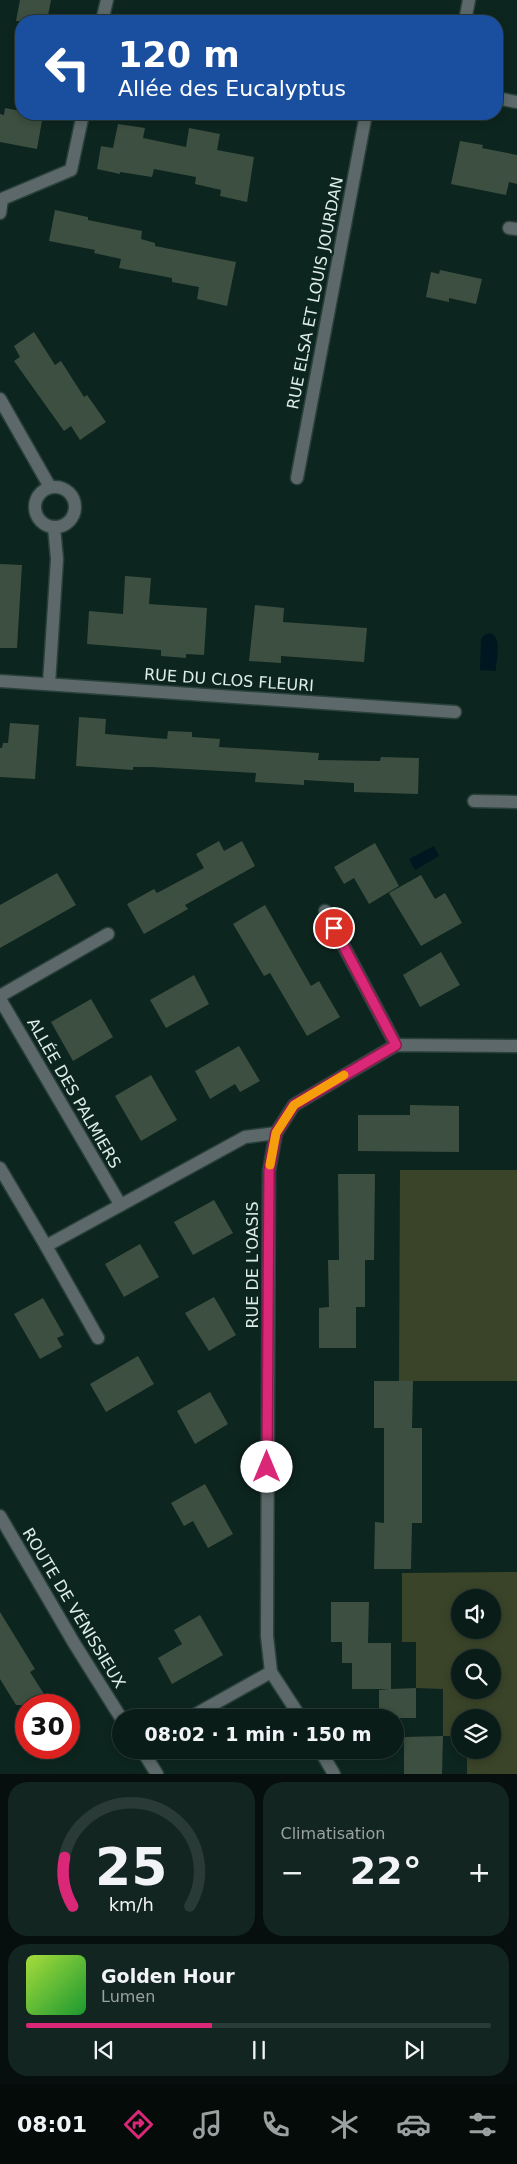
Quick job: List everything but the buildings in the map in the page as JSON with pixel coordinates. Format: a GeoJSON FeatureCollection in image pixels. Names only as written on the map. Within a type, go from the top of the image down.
{"type":"FeatureCollection","features":[{"type":"Feature","properties":{"kind":"street"},"geometry":{"type":"LineString","coordinates":[[103,15],[107,0]]}},
{"type":"Feature","properties":{"kind":"street"},"geometry":{"type":"LineString","coordinates":[[466,15],[469,0]]}},
{"type":"Feature","properties":{"kind":"street"},"geometry":{"type":"LineString","coordinates":[[503,99],[517,102]]}},
{"type":"Feature","properties":{"kind":"street"},"geometry":{"type":"LineString","coordinates":[[0,213],[2,199],[71,170],[82,120]]}},
{"type":"Feature","properties":{"kind":"street","name":"RUE ELSA ET LOUIS JOURDAN"},"geometry":{"type":"LineString","coordinates":[[297,478],[365,120]]}},
{"type":"Feature","properties":{"kind":"street"},"geometry":{"type":"LineString","coordinates":[[0,399],[50,487]]}},
{"type":"Feature","properties":{"kind":"street"},"geometry":{"type":"LineString","coordinates":[[50,487],[64,488],[71,494],[76,507],[72,518],[67,524],[54,528],[41,522],[34,509],[36,499],[40,493],[50,487]]}},
{"type":"Feature","properties":{"kind":"street"},"geometry":{"type":"LineString","coordinates":[[49,684],[57,559],[54,528]]}},
{"type":"Feature","properties":{"kind":"street","name":"RUE DU CLOS FLEURI"},"geometry":{"type":"LineString","coordinates":[[0,681],[455,712]]}},
{"type":"Feature","properties":{"kind":"street"},"geometry":{"type":"LineString","coordinates":[[474,801],[517,802]]}},
{"type":"Feature","properties":{"kind":"street"},"geometry":{"type":"LineString","coordinates":[[325,912],[396,1045],[517,1046]]}},
{"type":"Feature","properties":{"kind":"street","name":"ALLÉE DES PALMIERS"},"geometry":{"type":"LineString","coordinates":[[108,934],[0,998],[120,1204]]}},
{"type":"Feature","properties":{"kind":"street","name":"RUE DE L'OASIS"},"geometry":{"type":"LineString","coordinates":[[295,1709],[271,1672],[267,1636],[269,1180],[276,1133],[294,1105],[396,1045]]}},
{"type":"Feature","properties":{"kind":"street"},"geometry":{"type":"LineString","coordinates":[[46,1246],[245,1137],[276,1133]]}},
{"type":"Feature","properties":{"kind":"street"},"geometry":{"type":"LineString","coordinates":[[0,1168],[98,1338]]}},
{"type":"Feature","properties":{"kind":"street","name":"ROUTE DE VÉNISSIEUX"},"geometry":{"type":"LineString","coordinates":[[0,1516],[74,1643],[115,1709]]}},
{"type":"Feature","properties":{"kind":"street"},"geometry":{"type":"LineString","coordinates":[[205,1709],[271,1672]]}},
{"type":"Feature","properties":{"kind":"street"},"geometry":{"type":"LineString","coordinates":[[148,1759],[157,1774]]}},
{"type":"Feature","properties":{"kind":"street"},"geometry":{"type":"LineString","coordinates":[[325,1759],[334,1774]]}},
{"type":"Feature","properties":{"kind":"green space"},"geometry":{"type":"Polygon","coordinates":[[[400,1170],[517,1170],[517,1381],[399,1381],[400,1170]]]}},
{"type":"Feature","properties":{"kind":"green space"},"geometry":{"type":"Polygon","coordinates":[[[517,1572],[517,1774],[467,1774],[467,1759],[501,1759],[501,1709],[451,1709],[451,1736],[443,1736],[443,1689],[416,1688],[416,1642],[402,1642],[402,1573],[517,1572]]]}},
{"type":"Feature","properties":{"kind":"water"},"geometry":{"type":"Polygon","coordinates":[[[490,633],[498,644],[496,671],[480,670],[481,639],[484,635],[490,633]]]}},
{"type":"Feature","properties":{"kind":"water"},"geometry":{"type":"Polygon","coordinates":[[[434,846],[439,856],[415,870],[409,859],[434,846]]]}},
{"type":"Feature","properties":{"kind":"slow traffic"},"geometry":{"type":"LineString","coordinates":[[270,1165],[276,1133],[294,1105],[344,1075]]}},
{"type":"Feature","properties":{"kind":"route"},"geometry":{"type":"LineString","coordinates":[[267,1467],[269,1171],[276,1133],[294,1105],[396,1045],[334,928]]}}]}
